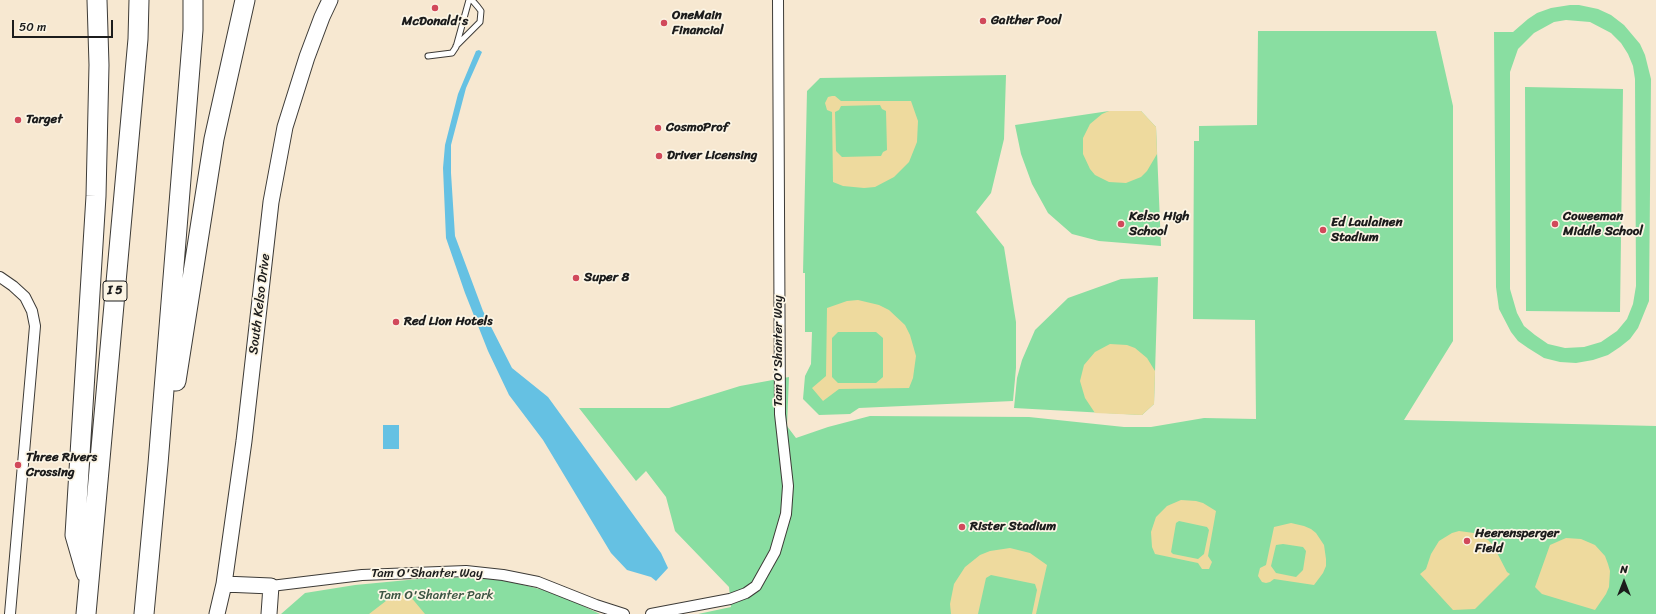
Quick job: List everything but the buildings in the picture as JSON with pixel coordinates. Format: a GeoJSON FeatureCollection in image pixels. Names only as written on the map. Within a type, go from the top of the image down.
{"type":"FeatureCollection","features":[{"type":"Feature","properties":{"kind":"highway"},"geometry":{"type":"LineString","coordinates":[[89,582],[75,535],[96,196],[99,65],[97,0]]}},
{"type":"Feature","properties":{"kind":"highway","name":"I 5"},"geometry":{"type":"LineString","coordinates":[[86,614],[138,39],[139,0]]}},
{"type":"Feature","properties":{"kind":"highway"},"geometry":{"type":"LineString","coordinates":[[144,614],[158,464],[193,30],[193,0]]}},
{"type":"Feature","properties":{"kind":"highway"},"geometry":{"type":"LineString","coordinates":[[158,464],[170,424],[214,139],[244,0]]}},
{"type":"Feature","properties":{"kind":"main road","name":"South Kelso Drive"},"geometry":{"type":"LineString","coordinates":[[217,614],[224,584],[244,441],[271,202],[286,127],[307,57],[330,0]]}},
{"type":"Feature","properties":{"kind":"main road","name":"Tam O'Shanter Way"},"geometry":{"type":"LineString","coordinates":[[224,584],[271,586]]}},
{"type":"Feature","properties":{"kind":"main road"},"geometry":{"type":"LineString","coordinates":[[269,614],[271,586]]}},
{"type":"Feature","properties":{"kind":"street","name":"Tam O'Shanter Way"},"geometry":{"type":"LineString","coordinates":[[651,614],[730,599],[746,593],[756,586],[775,552],[786,514],[788,486],[780,414],[778,0]]}},
{"type":"Feature","properties":{"kind":"street"},"geometry":{"type":"LineString","coordinates":[[0,277],[25,297],[32,311],[35,326],[10,614]]}},
{"type":"Feature","properties":{"kind":"street","name":"Tam O'Shanter Way"},"geometry":{"type":"LineString","coordinates":[[271,586],[362,575],[466,571],[503,575],[538,582],[596,605],[624,614]]}},
{"type":"Feature","properties":{"kind":"lane"},"geometry":{"type":"LineString","coordinates":[[428,56],[452,53],[480,22],[480,11],[471,0],[456,47]]}},
{"type":"Feature","properties":{"kind":"green space"},"geometry":{"type":"Polygon","coordinates":[[[1579,5],[1598,9],[1611,15],[1624,25],[1640,44],[1645,55],[1651,79],[1649,301],[1638,328],[1630,339],[1608,355],[1593,360],[1576,363],[1560,362],[1544,358],[1518,341],[1511,332],[1499,309],[1496,287],[1494,32],[1513,32],[1537,13],[1551,8],[1579,5]],[[1566,20],[1554,22],[1534,33],[1518,49],[1510,72],[1510,289],[1517,313],[1524,326],[1548,344],[1565,348],[1584,347],[1601,342],[1617,331],[1627,319],[1633,304],[1636,286],[1635,79],[1633,66],[1621,43],[1611,33],[1590,22],[1566,20]]]}},
{"type":"Feature","properties":{"kind":"green space"},"geometry":{"type":"Polygon","coordinates":[[[1258,31],[1436,31],[1453,106],[1453,341],[1404,420],[1656,426],[1656,614],[698,614],[731,607],[729,587],[675,531],[666,497],[646,471],[636,481],[579,408],[669,408],[740,386],[789,377],[787,426],[796,438],[828,427],[870,416],[1029,417],[1124,427],[1151,427],[1204,418],[1256,419],[1255,320],[1193,319],[1194,141],[1199,141],[1199,126],[1257,125],[1258,31]]]}},
{"type":"Feature","properties":{"kind":"green space"},"geometry":{"type":"Polygon","coordinates":[[[1006,75],[1004,139],[991,193],[976,212],[1004,247],[1016,322],[1016,368],[1013,401],[859,408],[850,414],[819,415],[803,399],[805,376],[811,364],[812,332],[805,332],[805,273],[803,273],[807,91],[820,78],[1006,75]]]}},
{"type":"Feature","properties":{"kind":"green space"},"geometry":{"type":"Polygon","coordinates":[[[1525,87],[1623,89],[1620,312],[1526,311],[1525,87]]]}},
{"type":"Feature","properties":{"kind":"green space"},"geometry":{"type":"Polygon","coordinates":[[[1109,111],[1141,111],[1156,127],[1161,246],[1099,241],[1072,234],[1048,213],[1032,184],[1021,154],[1015,125],[1109,111]]]}},
{"type":"Feature","properties":{"kind":"green space"},"geometry":{"type":"Polygon","coordinates":[[[1158,277],[1154,404],[1142,415],[1014,408],[1017,378],[1022,360],[1035,330],[1068,298],[1121,279],[1158,277]]]}},
{"type":"Feature","properties":{"kind":"green space","name":"Tam O'Shanter Park"},"geometry":{"type":"Polygon","coordinates":[[[491,577],[556,593],[600,614],[281,614],[305,593],[355,585],[429,578],[491,577]]]}},
{"type":"Feature","properties":{"kind":"sand"},"geometry":{"type":"Polygon","coordinates":[[[835,96],[841,101],[911,101],[918,121],[917,142],[909,162],[894,177],[875,187],[864,188],[843,186],[833,182],[832,112],[827,110],[825,103],[828,97],[835,96]],[[880,105],[841,106],[839,110],[835,112],[836,151],[842,157],[881,156],[883,152],[887,150],[886,111],[882,109],[880,105]]]}},
{"type":"Feature","properties":{"kind":"sand"},"geometry":{"type":"Polygon","coordinates":[[[1109,111],[1141,111],[1156,127],[1157,154],[1147,171],[1141,177],[1126,183],[1109,182],[1095,175],[1090,169],[1083,154],[1083,138],[1090,124],[1102,114],[1109,111]]]}},
{"type":"Feature","properties":{"kind":"sand"},"geometry":{"type":"Polygon","coordinates":[[[858,300],[879,305],[889,310],[905,325],[910,335],[916,356],[913,378],[909,388],[839,389],[823,401],[812,388],[826,376],[827,308],[847,301],[858,300]],[[838,332],[832,338],[832,377],[838,383],[876,383],[883,377],[883,338],[876,332],[838,332]]]}},
{"type":"Feature","properties":{"kind":"sand"},"geometry":{"type":"Polygon","coordinates":[[[1110,344],[1127,345],[1135,348],[1147,358],[1155,371],[1154,404],[1142,415],[1095,413],[1085,398],[1080,381],[1084,365],[1095,352],[1110,344]]]}},
{"type":"Feature","properties":{"kind":"sand"},"geometry":{"type":"Polygon","coordinates":[[[1181,500],[1196,501],[1203,503],[1216,511],[1208,556],[1212,562],[1209,569],[1202,569],[1198,563],[1155,554],[1152,547],[1151,532],[1156,517],[1167,506],[1181,500]],[[1179,521],[1176,523],[1171,552],[1173,554],[1198,559],[1204,554],[1209,530],[1207,527],[1179,521]]]}},
{"type":"Feature","properties":{"kind":"sand"},"geometry":{"type":"Polygon","coordinates":[[[1291,523],[1304,526],[1316,533],[1324,545],[1326,566],[1323,573],[1314,585],[1274,579],[1266,583],[1262,582],[1258,576],[1260,568],[1266,565],[1274,527],[1291,523]],[[1283,544],[1276,545],[1271,566],[1276,573],[1296,577],[1303,570],[1306,551],[1303,547],[1283,544]]]}},
{"type":"Feature","properties":{"kind":"sand"},"geometry":{"type":"Polygon","coordinates":[[[1459,531],[1474,533],[1488,540],[1493,545],[1507,572],[1510,574],[1475,609],[1453,610],[1420,574],[1426,569],[1431,554],[1439,541],[1452,533],[1459,531]]]}},
{"type":"Feature","properties":{"kind":"sand"},"geometry":{"type":"Polygon","coordinates":[[[1566,538],[1581,539],[1595,545],[1605,556],[1610,571],[1609,587],[1595,610],[1542,594],[1535,587],[1550,545],[1566,538]]]}},
{"type":"Feature","properties":{"kind":"sand"},"geometry":{"type":"Polygon","coordinates":[[[1010,548],[1030,553],[1047,565],[1036,614],[1032,614],[1037,590],[1035,584],[991,575],[986,578],[978,614],[951,614],[950,604],[954,584],[965,567],[980,555],[990,551],[1010,548]]]}},
{"type":"Feature","properties":{"kind":"sand"},"geometry":{"type":"Polygon","coordinates":[[[395,594],[410,596],[425,614],[369,614],[395,594]]]}},
{"type":"Feature","properties":{"kind":"water"},"geometry":{"type":"Polygon","coordinates":[[[479,50],[482,52],[466,88],[451,145],[451,173],[455,236],[483,311],[512,368],[548,397],[661,553],[668,568],[656,581],[651,577],[627,570],[611,553],[543,440],[509,395],[488,351],[465,293],[446,238],[443,168],[445,145],[458,94],[476,51],[479,50]]]}},
{"type":"Feature","properties":{"kind":"water"},"geometry":{"type":"Polygon","coordinates":[[[383,425],[399,425],[399,449],[383,449],[383,425]]]}},
{"type":"Feature","properties":{"kind":"place","name":"McDonald's"},"geometry":{"type":"Point","coordinates":[435,8]}},
{"type":"Feature","properties":{"kind":"place","name":"Gaither Pool"},"geometry":{"type":"Point","coordinates":[983,21]}},
{"type":"Feature","properties":{"kind":"place","name":"OneMain Financial"},"geometry":{"type":"Point","coordinates":[664,23]}},
{"type":"Feature","properties":{"kind":"place","name":"Target"},"geometry":{"type":"Point","coordinates":[18,120]}},
{"type":"Feature","properties":{"kind":"place","name":"CosmoProf"},"geometry":{"type":"Point","coordinates":[658,128]}},
{"type":"Feature","properties":{"kind":"place","name":"Driver Licensing"},"geometry":{"type":"Point","coordinates":[659,156]}},
{"type":"Feature","properties":{"kind":"place","name":"Kelso High School"},"geometry":{"type":"Point","coordinates":[1121,224]}},
{"type":"Feature","properties":{"kind":"place","name":"Coweeman Middle School"},"geometry":{"type":"Point","coordinates":[1555,224]}},
{"type":"Feature","properties":{"kind":"place","name":"Ed Laulainen Stadium"},"geometry":{"type":"Point","coordinates":[1323,230]}},
{"type":"Feature","properties":{"kind":"place","name":"Super 8"},"geometry":{"type":"Point","coordinates":[576,278]}},
{"type":"Feature","properties":{"kind":"place","name":"Red Lion Hotels"},"geometry":{"type":"Point","coordinates":[396,322]}},
{"type":"Feature","properties":{"kind":"place","name":"Three Rivers Crossing"},"geometry":{"type":"Point","coordinates":[18,465]}},
{"type":"Feature","properties":{"kind":"place","name":"Rister Stadium"},"geometry":{"type":"Point","coordinates":[962,527]}},
{"type":"Feature","properties":{"kind":"place","name":"Heerensperger Field"},"geometry":{"type":"Point","coordinates":[1467,541]}}]}
